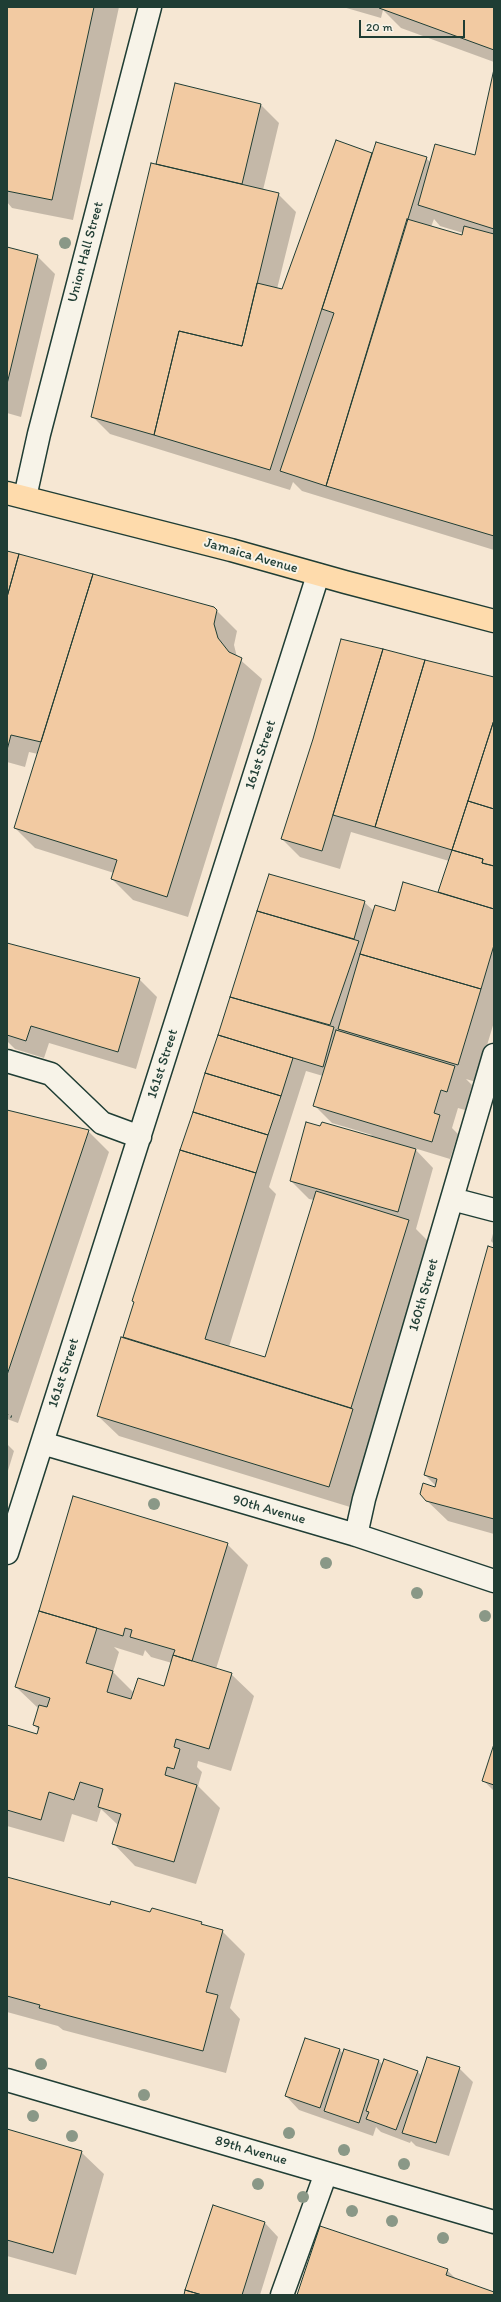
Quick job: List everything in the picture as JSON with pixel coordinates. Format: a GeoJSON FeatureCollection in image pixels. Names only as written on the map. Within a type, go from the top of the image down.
{"type":"FeatureCollection","features":[{"type":"Feature","properties":{"kind":"main road","name":"Jamaica Avenue"},"geometry":{"type":"LineString","coordinates":[[16,495],[231,550],[318,575],[494,621]]}},
{"type":"Feature","properties":{"kind":"street","name":"Union Hall Street"},"geometry":{"type":"LineString","coordinates":[[16,495],[38,434],[150,7]]}},
{"type":"Feature","properties":{"kind":"street","name":"161st Street"},"geometry":{"type":"LineString","coordinates":[[7,1553],[318,575]]}},
{"type":"Feature","properties":{"kind":"street","name":"160th Street"},"geometry":{"type":"LineString","coordinates":[[356,1535],[364,1498],[494,1055]]}},
{"type":"Feature","properties":{"kind":"street"},"geometry":{"type":"LineString","coordinates":[[7,1061],[51,1074],[102,1123],[140,1136]]}},
{"type":"Feature","properties":{"kind":"street"},"geometry":{"type":"LineString","coordinates":[[452,1199],[494,1210]]}},
{"type":"Feature","properties":{"kind":"street","name":"90th Avenue"},"geometry":{"type":"LineString","coordinates":[[42,1443],[356,1535],[494,1581]]}},
{"type":"Feature","properties":{"kind":"street","name":"89th Avenue"},"geometry":{"type":"LineString","coordinates":[[7,2080],[494,2222]]}},
{"type":"Feature","properties":{"kind":"street"},"geometry":{"type":"LineString","coordinates":[[282,2295],[326,2173]]}},
{"type":"Feature","properties":{"kind":"path"},"geometry":{"type":"LineString","coordinates":[[7,1415],[12,1417]]}},
{"type":"Feature","properties":{"kind":"building"},"geometry":{"type":"Polygon","coordinates":[[[7,7],[94,7],[52,200],[7,191],[7,7]]]}},
{"type":"Feature","properties":{"kind":"building"},"geometry":{"type":"Polygon","coordinates":[[[494,7],[494,50],[379,8],[494,7]]]}},
{"type":"Feature","properties":{"kind":"building"},"geometry":{"type":"Polygon","coordinates":[[[494,69],[494,229],[418,205],[435,144],[475,155],[494,69]]]}},
{"type":"Feature","properties":{"kind":"building"},"geometry":{"type":"Polygon","coordinates":[[[175,83],[261,104],[242,184],[156,164],[175,83]]]}},
{"type":"Feature","properties":{"kind":"building"},"geometry":{"type":"Polygon","coordinates":[[[336,140],[372,153],[270,470],[154,435],[179,331],[242,346],[257,283],[282,289],[336,140]]]}},
{"type":"Feature","properties":{"kind":"building"},"geometry":{"type":"Polygon","coordinates":[[[376,142],[427,157],[326,486],[280,471],[334,313],[322,309],[376,142]]]}},
{"type":"Feature","properties":{"kind":"building"},"geometry":{"type":"Polygon","coordinates":[[[151,163],[279,193],[242,346],[179,331],[154,435],[91,417],[151,163]]]}},
{"type":"Feature","properties":{"kind":"building"},"geometry":{"type":"Polygon","coordinates":[[[407,219],[462,235],[464,226],[494,234],[494,536],[326,486],[407,219]]]}},
{"type":"Feature","properties":{"kind":"building"},"geometry":{"type":"Polygon","coordinates":[[[7,247],[38,255],[7,384],[7,247]]]}},
{"type":"Feature","properties":{"kind":"building"},"geometry":{"type":"Polygon","coordinates":[[[7,551],[19,554],[7,597],[7,551]]]}},
{"type":"Feature","properties":{"kind":"building"},"geometry":{"type":"Polygon","coordinates":[[[19,554],[93,574],[41,742],[11,735],[7,750],[7,597],[19,554]]]}},
{"type":"Feature","properties":{"kind":"building"},"geometry":{"type":"Polygon","coordinates":[[[93,574],[214,607],[217,610],[214,624],[218,638],[229,652],[242,658],[167,897],[111,879],[117,860],[14,828],[93,574]]]}},
{"type":"Feature","properties":{"kind":"building"},"geometry":{"type":"Polygon","coordinates":[[[341,639],[383,649],[322,851],[281,839],[313,739],[341,639]]]}},
{"type":"Feature","properties":{"kind":"building"},"geometry":{"type":"Polygon","coordinates":[[[383,649],[425,660],[375,827],[333,815],[383,649]]]}},
{"type":"Feature","properties":{"kind":"building"},"geometry":{"type":"Polygon","coordinates":[[[425,660],[494,677],[494,720],[452,850],[375,827],[425,660]]]}},
{"type":"Feature","properties":{"kind":"building"},"geometry":{"type":"Polygon","coordinates":[[[494,720],[494,809],[468,801],[494,720]]]}},
{"type":"Feature","properties":{"kind":"building"},"geometry":{"type":"Polygon","coordinates":[[[468,801],[494,809],[494,866],[482,863],[483,859],[452,850],[468,801]]]}},
{"type":"Feature","properties":{"kind":"building"},"geometry":{"type":"Polygon","coordinates":[[[452,850],[483,859],[482,863],[494,866],[494,909],[438,892],[452,850]]]}},
{"type":"Feature","properties":{"kind":"building"},"geometry":{"type":"Polygon","coordinates":[[[269,874],[365,901],[354,939],[257,911],[269,874]]]}},
{"type":"Feature","properties":{"kind":"building"},"geometry":{"type":"Polygon","coordinates":[[[403,882],[494,909],[494,945],[481,989],[360,954],[375,905],[395,911],[403,882]]]}},
{"type":"Feature","properties":{"kind":"building"},"geometry":{"type":"Polygon","coordinates":[[[257,911],[359,941],[330,1025],[230,997],[257,911]]]}},
{"type":"Feature","properties":{"kind":"building"},"geometry":{"type":"Polygon","coordinates":[[[7,943],[140,978],[118,1052],[31,1026],[26,1041],[7,1035],[7,943]]]}},
{"type":"Feature","properties":{"kind":"building"},"geometry":{"type":"Polygon","coordinates":[[[360,954],[481,989],[458,1065],[338,1029],[360,954]]]}},
{"type":"Feature","properties":{"kind":"building"},"geometry":{"type":"Polygon","coordinates":[[[230,997],[334,1027],[323,1067],[218,1035],[230,997]]]}},
{"type":"Feature","properties":{"kind":"building"},"geometry":{"type":"Polygon","coordinates":[[[336,1030],[455,1066],[447,1092],[441,1090],[434,1113],[440,1115],[432,1142],[313,1106],[336,1030]]]}},
{"type":"Feature","properties":{"kind":"building"},"geometry":{"type":"Polygon","coordinates":[[[218,1035],[293,1058],[281,1096],[205,1073],[218,1035]]]}},
{"type":"Feature","properties":{"kind":"building"},"geometry":{"type":"Polygon","coordinates":[[[205,1073],[281,1096],[268,1135],[193,1112],[205,1073]]]}},
{"type":"Feature","properties":{"kind":"building"},"geometry":{"type":"Polygon","coordinates":[[[7,1110],[89,1130],[7,1375],[7,1110]]]}},
{"type":"Feature","properties":{"kind":"building"},"geometry":{"type":"Polygon","coordinates":[[[193,1112],[268,1135],[256,1173],[180,1150],[193,1112]]]}},
{"type":"Feature","properties":{"kind":"building"},"geometry":{"type":"Polygon","coordinates":[[[306,1122],[320,1126],[322,1122],[416,1149],[398,1212],[290,1181],[306,1122]]]}},
{"type":"Feature","properties":{"kind":"building"},"geometry":{"type":"Polygon","coordinates":[[[180,1150],[256,1173],[205,1339],[265,1357],[316,1191],[409,1220],[351,1408],[123,1337],[134,1302],[132,1301],[180,1150]]]}},
{"type":"Feature","properties":{"kind":"building"},"geometry":{"type":"Polygon","coordinates":[[[488,1246],[494,1248],[494,1519],[426,1501],[420,1494],[423,1483],[435,1487],[437,1479],[424,1475],[488,1246]]]}},
{"type":"Feature","properties":{"kind":"building"},"geometry":{"type":"Polygon","coordinates":[[[121,1337],[353,1409],[329,1487],[97,1416],[121,1337]]]}},
{"type":"Feature","properties":{"kind":"building"},"geometry":{"type":"Polygon","coordinates":[[[73,1496],[228,1543],[192,1661],[173,1655],[175,1650],[130,1637],[132,1630],[125,1628],[123,1636],[39,1611],[73,1496]]]}},
{"type":"Feature","properties":{"kind":"building"},"geometry":{"type":"Polygon","coordinates":[[[39,1611],[97,1628],[86,1663],[113,1671],[107,1692],[131,1699],[138,1678],[164,1686],[173,1655],[232,1673],[209,1749],[176,1739],[174,1747],[180,1749],[174,1769],[167,1767],[165,1775],[197,1785],[174,1862],[112,1844],[121,1814],[98,1807],[103,1789],[80,1782],[74,1800],[49,1792],[41,1820],[7,1810],[7,1725],[37,1734],[39,1727],[33,1725],[39,1705],[47,1707],[50,1698],[15,1687],[39,1611]]]}},
{"type":"Feature","properties":{"kind":"building"},"geometry":{"type":"Polygon","coordinates":[[[494,1744],[494,1785],[482,1781],[494,1744]]]}},
{"type":"Feature","properties":{"kind":"building"},"geometry":{"type":"Polygon","coordinates":[[[7,1877],[110,1905],[111,1901],[150,1912],[152,1908],[202,1922],[201,1924],[223,1930],[206,1992],[218,1995],[203,2051],[39,2008],[40,2005],[7,1996],[7,1877]]]}},
{"type":"Feature","properties":{"kind":"building"},"geometry":{"type":"Polygon","coordinates":[[[305,2038],[340,2049],[320,2108],[285,2096],[305,2038]]]}},
{"type":"Feature","properties":{"kind":"building"},"geometry":{"type":"Polygon","coordinates":[[[344,2049],[379,2060],[359,2123],[324,2111],[344,2049]]]}},
{"type":"Feature","properties":{"kind":"building"},"geometry":{"type":"Polygon","coordinates":[[[427,2057],[460,2067],[436,2143],[402,2133],[427,2057]]]}},
{"type":"Feature","properties":{"kind":"building"},"geometry":{"type":"Polygon","coordinates":[[[384,2059],[418,2071],[396,2130],[366,2119],[369,2112],[366,2111],[384,2059]]]}},
{"type":"Feature","properties":{"kind":"building"},"geometry":{"type":"Polygon","coordinates":[[[7,2129],[82,2151],[53,2253],[7,2240],[7,2129]]]}},
{"type":"Feature","properties":{"kind":"building"},"geometry":{"type":"Polygon","coordinates":[[[213,2205],[265,2222],[242,2295],[202,2295],[185,2290],[213,2205]]]}},
{"type":"Feature","properties":{"kind":"building"},"geometry":{"type":"Polygon","coordinates":[[[320,2226],[448,2269],[446,2275],[494,2292],[494,2295],[297,2295],[320,2226]]]}},
{"type":"Feature","properties":{"kind":"building"},"geometry":{"type":"Polygon","coordinates":[[[185,2290],[202,2295],[184,2295],[185,2290]]]}}]}
